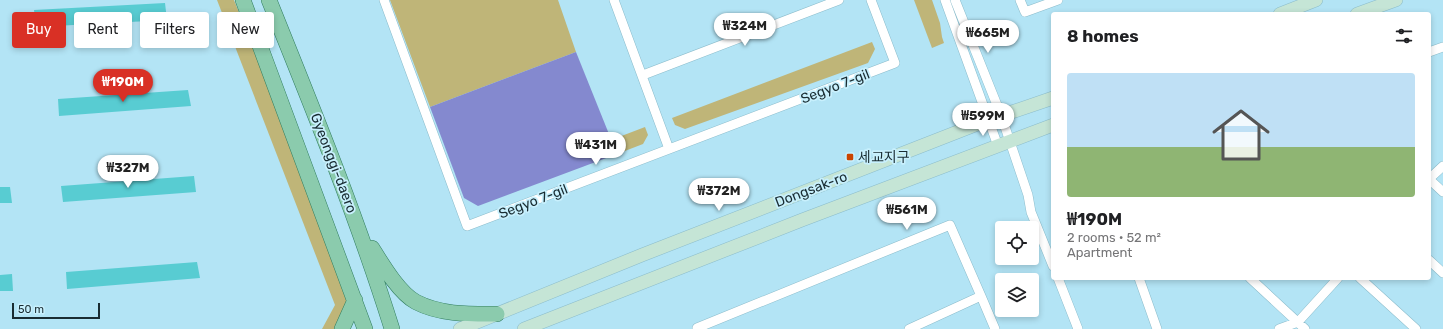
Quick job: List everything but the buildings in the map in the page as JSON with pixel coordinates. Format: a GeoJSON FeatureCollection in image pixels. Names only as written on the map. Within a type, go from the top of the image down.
{"type":"FeatureCollection","features":[{"type":"Feature","properties":{"kind":"main road","name":"Gyeonggi-daero"},"geometry":{"type":"LineString","coordinates":[[243,0],[365,329]]}},
{"type":"Feature","properties":{"kind":"main road","name":"Gyeonggi-daero"},"geometry":{"type":"LineString","coordinates":[[269,0],[356,221],[392,329]]}},
{"type":"Feature","properties":{"kind":"main road"},"geometry":{"type":"LineString","coordinates":[[1285,12],[1316,0]]}},
{"type":"Feature","properties":{"kind":"main road"},"geometry":{"type":"LineString","coordinates":[[1363,12],[1396,0]]}},
{"type":"Feature","properties":{"kind":"main road","name":"Dongsak-ro"},"geometry":{"type":"LineString","coordinates":[[460,329],[642,255],[988,120],[1051,99]]}},
{"type":"Feature","properties":{"kind":"main road","name":"Dongsak-ro"},"geometry":{"type":"LineString","coordinates":[[524,329],[802,220],[1051,126]]}},
{"type":"Feature","properties":{"kind":"main road"},"geometry":{"type":"LineString","coordinates":[[356,221],[386,271],[401,289],[415,302],[431,308],[460,314],[497,314]]}},
{"type":"Feature","properties":{"kind":"main road"},"geometry":{"type":"LineString","coordinates":[[342,329],[355,300]]}},
{"type":"Feature","properties":{"kind":"street","name":"Segyo 7-gil"},"geometry":{"type":"LineString","coordinates":[[384,0],[467,226],[895,63],[871,0]]}},
{"type":"Feature","properties":{"kind":"street"},"geometry":{"type":"LineString","coordinates":[[614,0],[643,75],[669,149]]}},
{"type":"Feature","properties":{"kind":"street"},"geometry":{"type":"LineString","coordinates":[[643,75],[839,0]]}},
{"type":"Feature","properties":{"kind":"street"},"geometry":{"type":"LineString","coordinates":[[945,0],[988,120],[1004,144],[1028,195],[1032,212],[1051,261]]}},
{"type":"Feature","properties":{"kind":"street"},"geometry":{"type":"LineString","coordinates":[[955,0],[1001,115],[1004,144]]}},
{"type":"Feature","properties":{"kind":"street"},"geometry":{"type":"LineString","coordinates":[[1020,0],[1025,12],[1058,0]]}},
{"type":"Feature","properties":{"kind":"street"},"geometry":{"type":"LineString","coordinates":[[1431,51],[1443,47]]}},
{"type":"Feature","properties":{"kind":"street"},"geometry":{"type":"LineString","coordinates":[[1431,177],[1443,166]]}},
{"type":"Feature","properties":{"kind":"street"},"geometry":{"type":"LineString","coordinates":[[1431,181],[1443,192]]}},
{"type":"Feature","properties":{"kind":"street"},"geometry":{"type":"LineString","coordinates":[[697,329],[950,225],[995,329]]}},
{"type":"Feature","properties":{"kind":"street"},"geometry":{"type":"LineString","coordinates":[[1431,262],[1443,273]]}},
{"type":"Feature","properties":{"kind":"street"},"geometry":{"type":"LineString","coordinates":[[1059,280],[1078,329]]}},
{"type":"Feature","properties":{"kind":"street"},"geometry":{"type":"LineString","coordinates":[[1140,280],[1157,329]]}},
{"type":"Feature","properties":{"kind":"street"},"geometry":{"type":"LineString","coordinates":[[1252,280],[1305,329]]}},
{"type":"Feature","properties":{"kind":"street"},"geometry":{"type":"LineString","coordinates":[[1279,329],[1298,322],[1336,280]]}},
{"type":"Feature","properties":{"kind":"street"},"geometry":{"type":"LineString","coordinates":[[1362,280],[1416,329]]}},
{"type":"Feature","properties":{"kind":"street"},"geometry":{"type":"LineString","coordinates":[[909,329],[981,296]]}},
{"type":"Feature","properties":{"kind":"shaded area"},"geometry":{"type":"Polygon","coordinates":[[[217,0],[234,0],[239,12],[222,12],[217,0]]]}},
{"type":"Feature","properties":{"kind":"shaded area"},"geometry":{"type":"Polygon","coordinates":[[[390,0],[558,0],[576,52],[430,107],[390,0]]]}},
{"type":"Feature","properties":{"kind":"shaded area"},"geometry":{"type":"Polygon","coordinates":[[[914,0],[932,0],[940,23],[944,43],[932,48],[914,0]]]}},
{"type":"Feature","properties":{"kind":"shaded area"},"geometry":{"type":"Polygon","coordinates":[[[872,42],[875,49],[868,63],[685,129],[675,125],[672,118],[872,42]]]}},
{"type":"Feature","properties":{"kind":"shaded area"},"geometry":{"type":"Polygon","coordinates":[[[236,48],[254,48],[269,86],[347,302],[335,329],[322,329],[335,305],[236,48]]]}},
{"type":"Feature","properties":{"kind":"shaded area"},"geometry":{"type":"Polygon","coordinates":[[[645,127],[648,135],[643,144],[617,154],[611,140],[645,127]]]}},
{"type":"Feature","properties":{"kind":"water"},"geometry":{"type":"Polygon","coordinates":[[[576,52],[617,154],[478,206],[464,198],[430,107],[576,52]]]}},
{"type":"Feature","properties":{"kind":"place","name":"세교지구"},"geometry":{"type":"Point","coordinates":[850,157]}}]}
